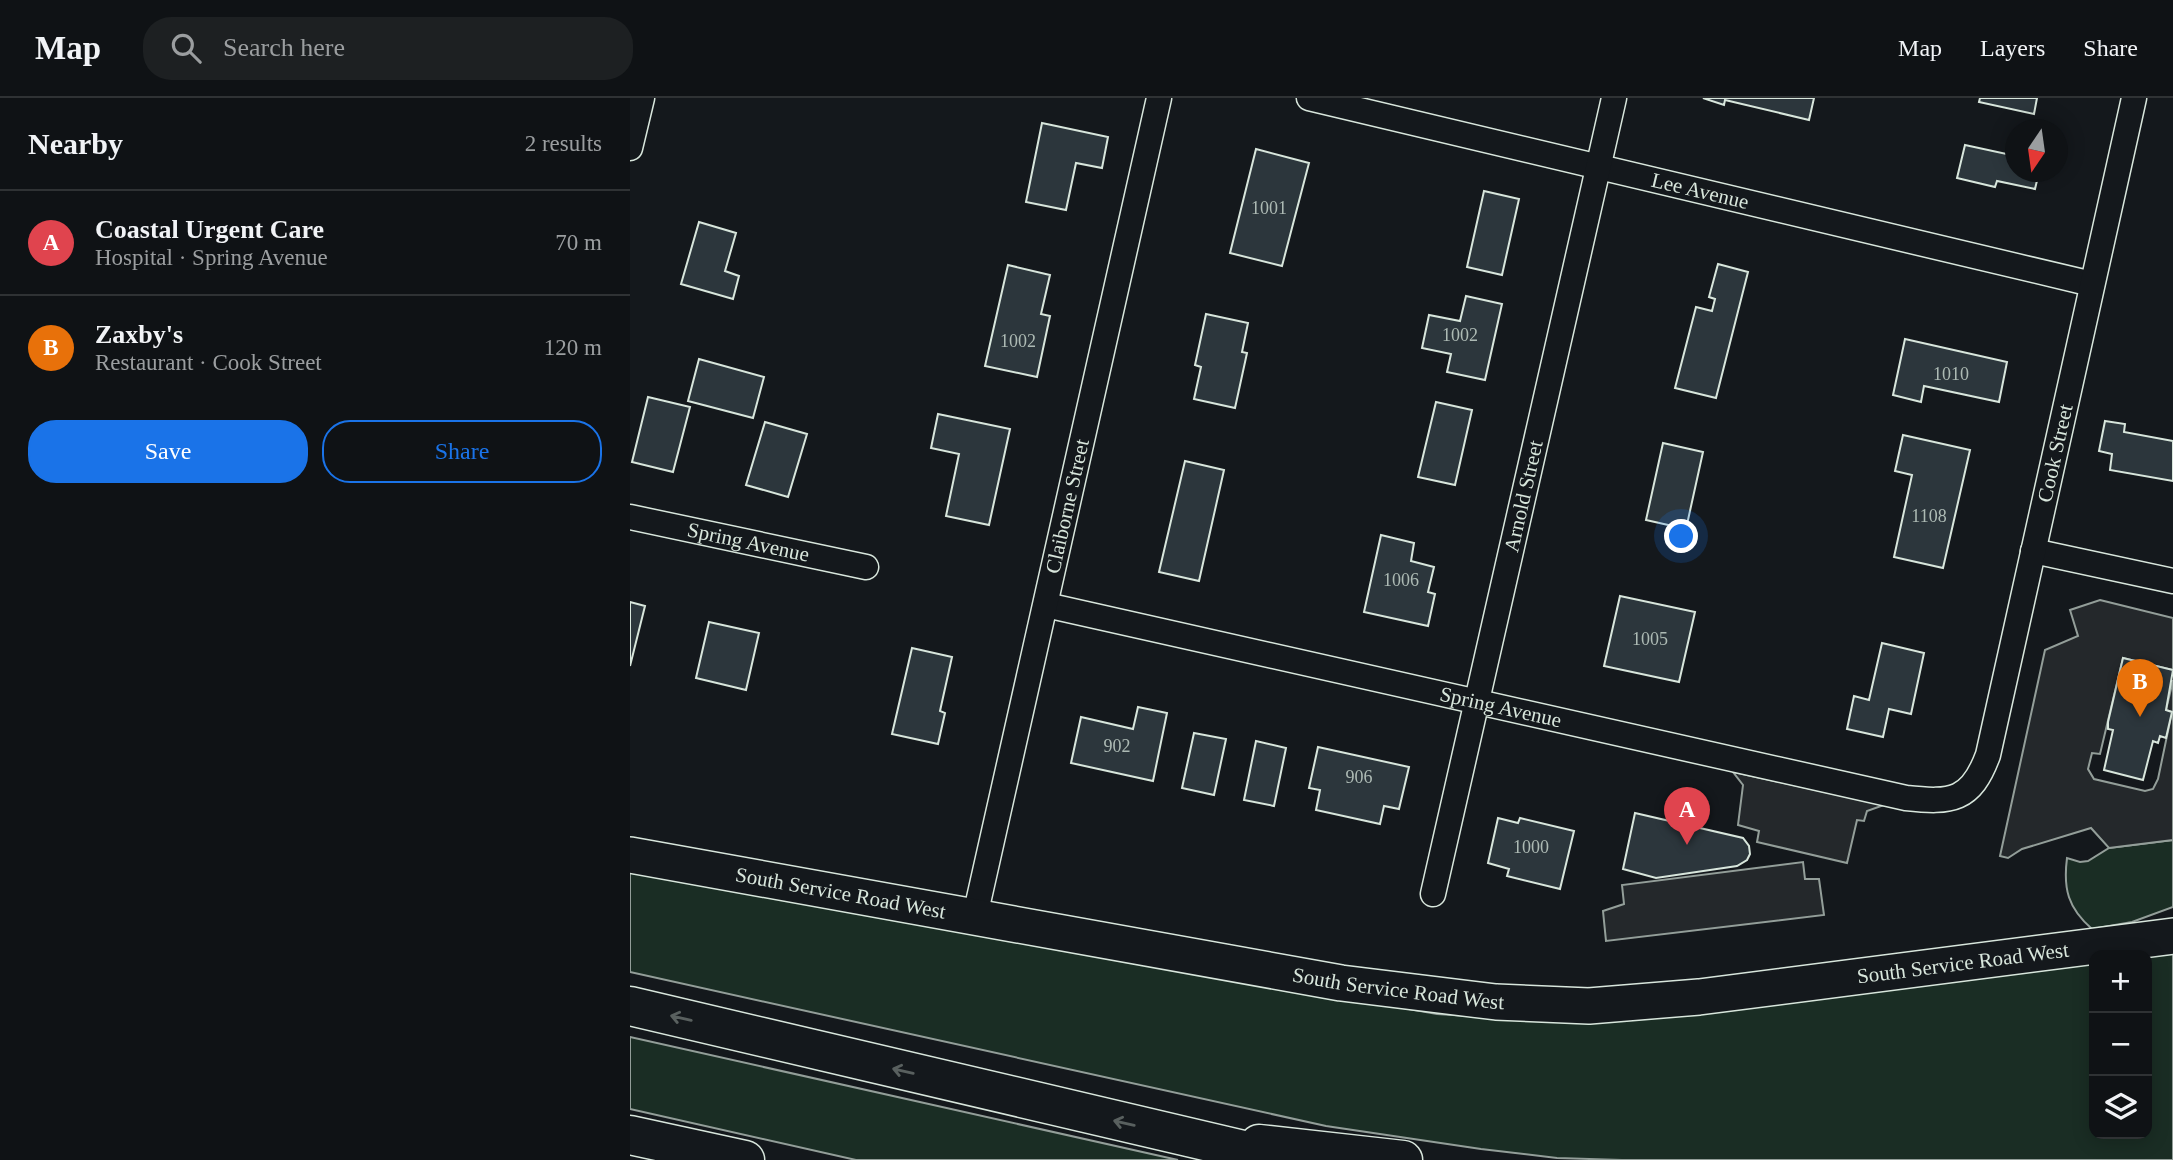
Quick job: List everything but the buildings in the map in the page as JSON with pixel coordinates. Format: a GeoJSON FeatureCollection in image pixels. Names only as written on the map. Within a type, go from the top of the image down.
{"type":"FeatureCollection","features":[{"type":"Feature","properties":{"kind":"highway"},"geometry":{"type":"LineString","coordinates":[[630,1006],[1286,1160]]}},
{"type":"Feature","properties":{"kind":"highway"},"geometry":{"type":"LineString","coordinates":[[1168,1133],[1403,1160]]}},
{"type":"Feature","properties":{"kind":"highway"},"geometry":{"type":"LineString","coordinates":[[630,1135],[745,1160]]}},
{"type":"Feature","properties":{"kind":"main road","name":"South Service Road West"},"geometry":{"type":"LineString","coordinates":[[630,855],[1341,983],[1496,1002],[1590,1006],[1699,997],[2173,936]]}},
{"type":"Feature","properties":{"kind":"street"},"geometry":{"type":"LineString","coordinates":[[630,148],[642,98]]}},
{"type":"Feature","properties":{"kind":"street","name":"Claiborne Street"},"geometry":{"type":"LineString","coordinates":[[975,916],[1159,98]]}},
{"type":"Feature","properties":{"kind":"street","name":"Lee Avenue"},"geometry":{"type":"LineString","coordinates":[[1309,98],[2092,284]]}},
{"type":"Feature","properties":{"kind":"street","name":"Arnold Street"},"geometry":{"type":"LineString","coordinates":[[1433,894],[1614,98]]}},
{"type":"Feature","properties":{"kind":"street","name":"Cook Street"},"geometry":{"type":"LineString","coordinates":[[1956,796],[1970,789],[1980,776],[1988,755],[2134,98]]}},
{"type":"Feature","properties":{"kind":"street","name":"Spring Avenue"},"geometry":{"type":"LineString","coordinates":[[630,517],[866,567]]}},
{"type":"Feature","properties":{"kind":"street"},"geometry":{"type":"LineString","coordinates":[[2033,551],[2173,580]]}},
{"type":"Feature","properties":{"kind":"street","name":"Spring Avenue"},"geometry":{"type":"LineString","coordinates":[[1046,605],[1906,798],[1935,801],[1956,796]]}},
{"type":"Feature","properties":{"kind":"green space"},"geometry":{"type":"Polygon","coordinates":[[[2173,840],[2173,907],[2132,922],[2092,929],[2077,913],[2067,889],[2067,858],[2080,862],[2088,861],[2109,848],[2173,840]]]}},
{"type":"Feature","properties":{"kind":"green space"},"geometry":{"type":"Polygon","coordinates":[[[630,871],[1437,1014],[1499,1018],[2089,958],[2089,1139],[2152,1139],[2152,953],[2173,946],[2173,1160],[1622,1160],[1557,1158],[1481,1149],[1326,1126],[630,972],[630,871]]]}},
{"type":"Feature","properties":{"kind":"green space"},"geometry":{"type":"Polygon","coordinates":[[[630,1037],[1178,1160],[856,1160],[630,1109],[630,1037]]]}},
{"type":"Feature","properties":{"kind":"shaded area"},"geometry":{"type":"Polygon","coordinates":[[[2100,600],[2173,618],[2173,670],[2123,658],[2100,754],[2092,753],[2088,769],[2094,779],[2145,791],[2153,789],[2158,779],[2172,712],[2166,710],[2173,680],[2173,840],[2109,848],[2091,828],[2022,849],[2008,858],[2000,856],[2045,650],[2078,636],[2070,610],[2100,600]]]}},
{"type":"Feature","properties":{"kind":"shaded area"},"geometry":{"type":"Polygon","coordinates":[[[1733,772],[1884,805],[1867,811],[1864,821],[1857,820],[1847,863],[1757,842],[1759,831],[1738,825],[1743,785],[1733,772]]]}},
{"type":"Feature","properties":{"kind":"shaded area"},"geometry":{"type":"Polygon","coordinates":[[[1803,862],[1805,879],[1819,879],[1824,915],[1606,941],[1603,911],[1624,904],[1622,885],[1803,862]]]}},
{"type":"Feature","properties":{"kind":"place","name":"Zaxby's"},"geometry":{"type":"Point","coordinates":[2140,717]}},
{"type":"Feature","properties":{"kind":"place","name":"Coastal Urgent Care"},"geometry":{"type":"Point","coordinates":[1687,845]}}]}
